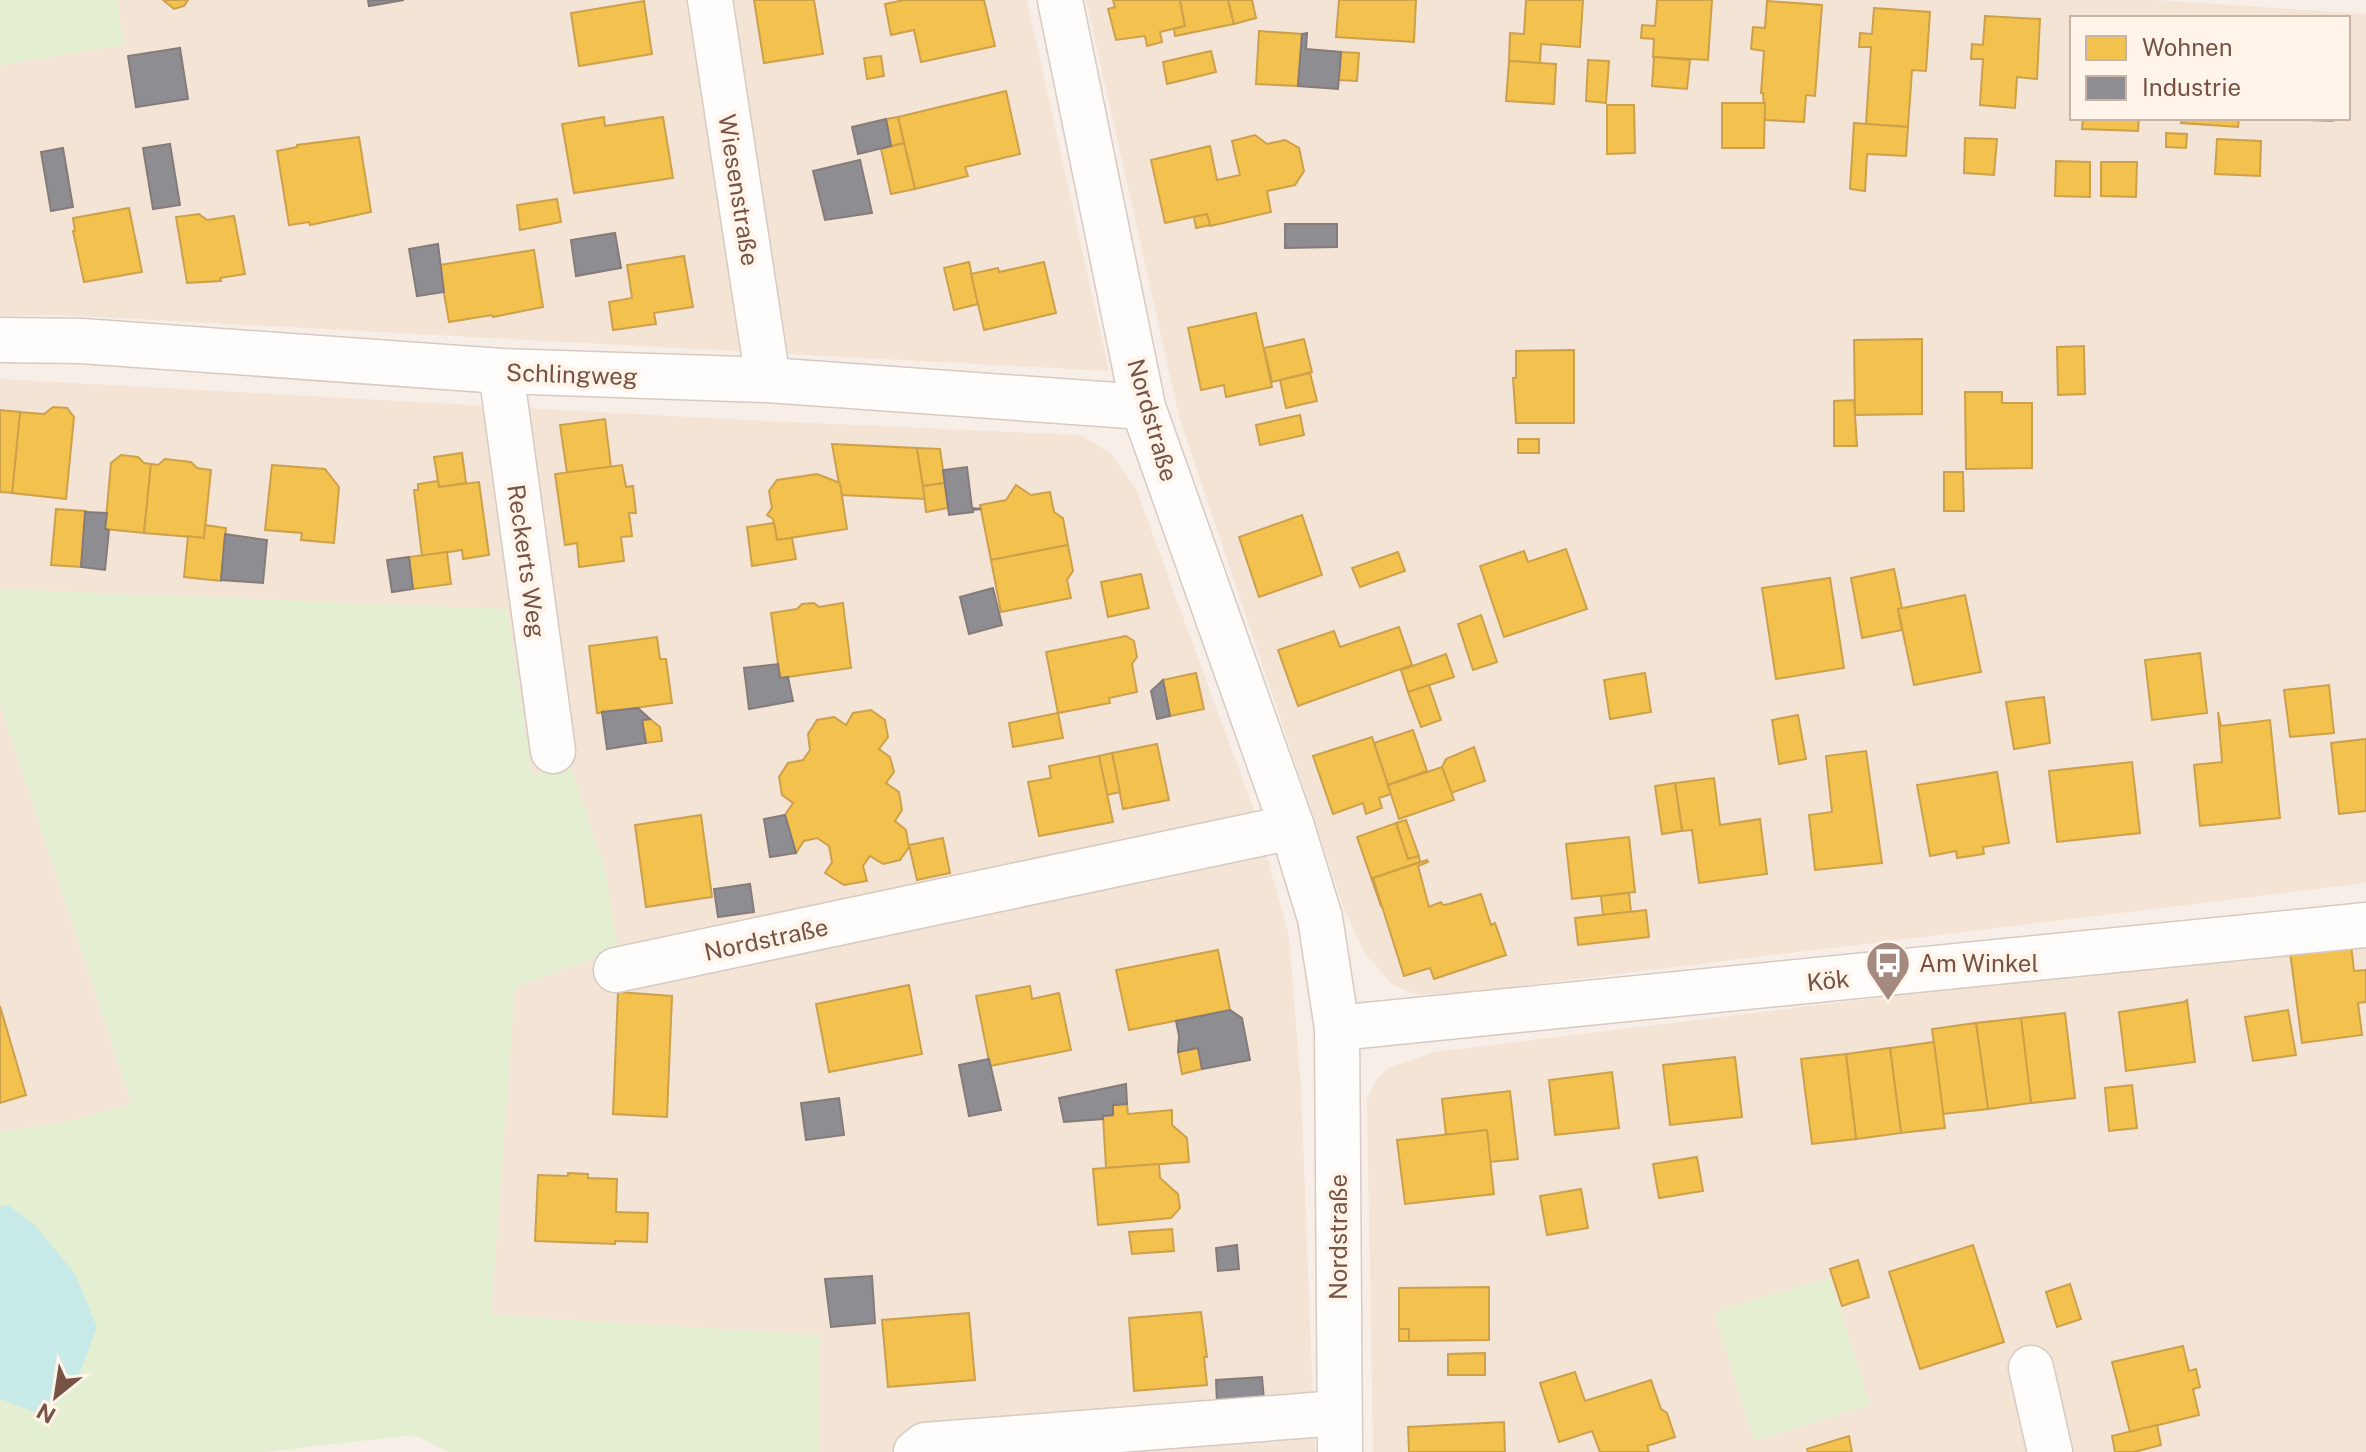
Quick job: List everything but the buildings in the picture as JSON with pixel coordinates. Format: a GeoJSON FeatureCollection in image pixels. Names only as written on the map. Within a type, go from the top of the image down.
{"type":"FeatureCollection","features":[{"type":"Feature","properties":{"kind":"street","name":"Wiesenstraße"},"geometry":{"type":"LineString","coordinates":[[710,0],[768,380]]}},
{"type":"Feature","properties":{"kind":"street","name":"Nordstraße"},"geometry":{"type":"LineString","coordinates":[[916,1452],[925,1445],[1339,1432],[1337,1028],[1320,918],[1292,827],[1143,407],[1060,0]]}},
{"type":"Feature","properties":{"kind":"street","name":"Schlingweg"},"geometry":{"type":"LineString","coordinates":[[0,340],[82,341],[501,371],[768,380],[1143,407]]}},
{"type":"Feature","properties":{"kind":"street","name":"Reckerts Weg"},"geometry":{"type":"LineString","coordinates":[[501,371],[553,751]]}},
{"type":"Feature","properties":{"kind":"street","name":"Nordstraße"},"geometry":{"type":"LineString","coordinates":[[616,970],[1292,827]]}},
{"type":"Feature","properties":{"kind":"street","name":"Kök"},"geometry":{"type":"LineString","coordinates":[[1337,1028],[2366,925]]}},
{"type":"Feature","properties":{"kind":"street"},"geometry":{"type":"LineString","coordinates":[[2031,1368],[2050,1452]]}},
{"type":"Feature","properties":{"kind":"shaded area"},"geometry":{"type":"Polygon","coordinates":[[[117,0],[1027,0],[1109,371],[60,315],[0,316],[0,65],[124,45],[117,0]]]}},
{"type":"Feature","properties":{"kind":"shaded area"},"geometry":{"type":"Polygon","coordinates":[[[1086,0],[2155,0],[2366,14],[2366,883],[1470,992],[1419,995],[1394,986],[1365,954],[1343,906],[1179,416],[1086,0]]]}},
{"type":"Feature","properties":{"kind":"shaded area"},"geometry":{"type":"Polygon","coordinates":[[[0,379],[1080,435],[1111,453],[1136,489],[1255,813],[1289,936],[1301,1087],[1315,1452],[819,1452],[820,1335],[491,1315],[515,987],[571,768],[532,775],[507,609],[0,589],[0,379]]]}},
{"type":"Feature","properties":{"kind":"shaded area"},"geometry":{"type":"Polygon","coordinates":[[[0,704],[132,1105],[66,1122],[0,1132],[0,704]]]}},
{"type":"Feature","properties":{"kind":"shaded area"},"geometry":{"type":"Polygon","coordinates":[[[2366,938],[2366,1452],[1373,1452],[1367,1100],[1374,1083],[1388,1068],[1435,1052],[2366,938]]]}},
{"type":"Feature","properties":{"kind":"green space"},"geometry":{"type":"Polygon","coordinates":[[[0,0],[117,0],[124,45],[0,65],[0,0]]]}},
{"type":"Feature","properties":{"kind":"green space"},"geometry":{"type":"Polygon","coordinates":[[[0,589],[507,609],[532,774],[571,767],[605,870],[618,950],[515,987],[491,1315],[820,1335],[819,1452],[449,1452],[414,1435],[264,1452],[0,1452],[0,1399],[38,1412],[76,1384],[97,1327],[8,1205],[0,1207],[0,1132],[66,1122],[132,1104],[0,704],[0,589]]]}},
{"type":"Feature","properties":{"kind":"green space"},"geometry":{"type":"Polygon","coordinates":[[[1830,1277],[1870,1405],[1754,1441],[1714,1312],[1830,1277]]]}},
{"type":"Feature","properties":{"kind":"water"},"geometry":{"type":"Polygon","coordinates":[[[8,1205],[35,1225],[75,1274],[97,1327],[76,1384],[38,1413],[0,1399],[0,1207],[8,1205]]]}},
{"type":"Feature","properties":{"kind":"place","name":"Am Winkel"},"geometry":{"type":"Point","coordinates":[1888,1002]}}]}
